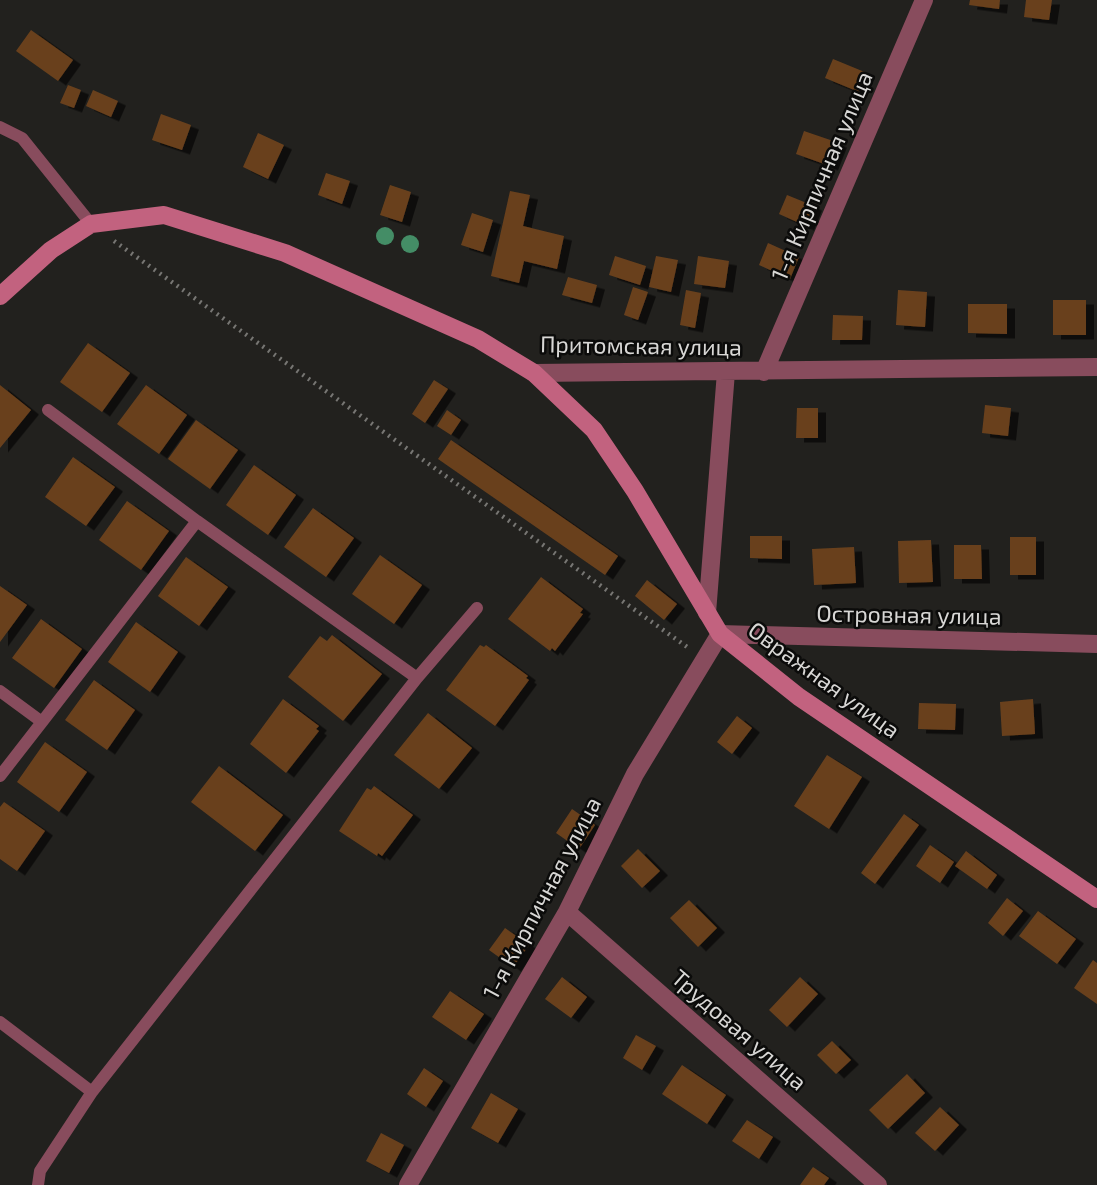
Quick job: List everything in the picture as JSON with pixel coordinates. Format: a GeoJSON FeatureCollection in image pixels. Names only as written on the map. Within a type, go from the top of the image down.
{"type":"FeatureCollection","features":[{"type":"Feature","properties":{"kind":"street","name":"1-я Кирпичная улица"},"geometry":{"type":"LineString","coordinates":[[764,372],[924,0]]}},
{"type":"Feature","properties":{"kind":"street","name":"Притомская улица"},"geometry":{"type":"LineString","coordinates":[[91,224],[164,215],[285,253],[478,340],[534,373],[1097,367]]}},
{"type":"Feature","properties":{"kind":"street"},"geometry":{"type":"LineString","coordinates":[[0,296],[51,250],[91,224]]}},
{"type":"Feature","properties":{"kind":"street"},"geometry":{"type":"LineString","coordinates":[[707,613],[726,372]]}},
{"type":"Feature","properties":{"kind":"street","name":"Овражная улица"},"geometry":{"type":"LineString","coordinates":[[534,373],[594,430],[635,491],[720,634],[799,697],[1097,899]]}},
{"type":"Feature","properties":{"kind":"street","name":"1-я Кирпичная улица"},"geometry":{"type":"LineString","coordinates":[[408,1185],[567,912],[635,774],[720,634]]}},
{"type":"Feature","properties":{"kind":"street","name":"Островная улица"},"geometry":{"type":"LineString","coordinates":[[720,634],[1097,644]]}},
{"type":"Feature","properties":{"kind":"street","name":"Трудовая улица"},"geometry":{"type":"LineString","coordinates":[[567,912],[878,1185]]}},
{"type":"Feature","properties":{"kind":"lane"},"geometry":{"type":"LineString","coordinates":[[0,127],[22,138],[91,224]]}},
{"type":"Feature","properties":{"kind":"lane"},"geometry":{"type":"LineString","coordinates":[[48,410],[197,521],[417,678]]}},
{"type":"Feature","properties":{"kind":"lane"},"geometry":{"type":"LineString","coordinates":[[0,776],[197,521]]}},
{"type":"Feature","properties":{"kind":"lane"},"geometry":{"type":"LineString","coordinates":[[38,1185],[40,1171],[92,1092],[417,678],[477,608]]}},
{"type":"Feature","properties":{"kind":"lane"},"geometry":{"type":"LineString","coordinates":[[0,691],[41,722]]}},
{"type":"Feature","properties":{"kind":"lane"},"geometry":{"type":"LineString","coordinates":[[0,1022],[92,1092]]}},
{"type":"Feature","properties":{"kind":"path"},"geometry":{"type":"LineString","coordinates":[[91,224],[704,658]]}},
{"type":"Feature","properties":{"kind":"building"},"geometry":{"type":"Polygon","coordinates":[[[970,0],[1000,0],[999,9],[969,5],[970,0]]]}},
{"type":"Feature","properties":{"kind":"building"},"geometry":{"type":"Polygon","coordinates":[[[1026,0],[1052,0],[1049,20],[1024,17],[1026,0]]]}},
{"type":"Feature","properties":{"kind":"building"},"geometry":{"type":"Polygon","coordinates":[[[31,30],[73,60],[58,81],[16,51],[31,30]]]}},
{"type":"Feature","properties":{"kind":"building"},"geometry":{"type":"Polygon","coordinates":[[[833,59],[867,73],[859,92],[825,78],[833,59]]]}},
{"type":"Feature","properties":{"kind":"building"},"geometry":{"type":"Polygon","coordinates":[[[68,85],[81,90],[74,108],[60,103],[68,85]]]}},
{"type":"Feature","properties":{"kind":"building"},"geometry":{"type":"Polygon","coordinates":[[[93,90],[118,101],[111,117],[86,106],[93,90]]]}},
{"type":"Feature","properties":{"kind":"building"},"geometry":{"type":"Polygon","coordinates":[[[161,114],[191,125],[182,150],[152,140],[161,114]]]}},
{"type":"Feature","properties":{"kind":"building"},"geometry":{"type":"Polygon","coordinates":[[[804,131],[839,143],[830,166],[796,154],[804,131]]]}},
{"type":"Feature","properties":{"kind":"building"},"geometry":{"type":"Polygon","coordinates":[[[258,133],[284,145],[268,179],[243,167],[258,133]]]}},
{"type":"Feature","properties":{"kind":"building"},"geometry":{"type":"Polygon","coordinates":[[[326,173],[350,181],[342,204],[318,195],[326,173]]]}},
{"type":"Feature","properties":{"kind":"building"},"geometry":{"type":"Polygon","coordinates":[[[390,185],[411,192],[402,222],[380,215],[390,185]]]}},
{"type":"Feature","properties":{"kind":"building"},"geometry":{"type":"Polygon","coordinates":[[[510,191],[530,195],[523,226],[564,236],[557,269],[524,261],[519,283],[491,276],[510,191]]]}},
{"type":"Feature","properties":{"kind":"building"},"geometry":{"type":"Polygon","coordinates":[[[787,195],[814,206],[806,226],[779,214],[787,195]]]}},
{"type":"Feature","properties":{"kind":"building"},"geometry":{"type":"Polygon","coordinates":[[[472,213],[493,220],[483,252],[461,245],[472,213]]]}},
{"type":"Feature","properties":{"kind":"building"},"geometry":{"type":"Polygon","coordinates":[[[768,243],[799,257],[790,279],[759,265],[768,243]]]}},
{"type":"Feature","properties":{"kind":"building"},"geometry":{"type":"Polygon","coordinates":[[[615,256],[646,266],[640,285],[609,275],[615,256]]]}},
{"type":"Feature","properties":{"kind":"building"},"geometry":{"type":"Polygon","coordinates":[[[656,256],[678,260],[671,292],[649,287],[656,256]]]}},
{"type":"Feature","properties":{"kind":"building"},"geometry":{"type":"Polygon","coordinates":[[[698,256],[729,261],[725,288],[694,284],[698,256]]]}},
{"type":"Feature","properties":{"kind":"building"},"geometry":{"type":"Polygon","coordinates":[[[568,277],[597,285],[592,303],[562,295],[568,277]]]}},
{"type":"Feature","properties":{"kind":"building"},"geometry":{"type":"Polygon","coordinates":[[[633,287],[648,292],[638,320],[624,315],[633,287]]]}},
{"type":"Feature","properties":{"kind":"building"},"geometry":{"type":"Polygon","coordinates":[[[686,290],[701,293],[695,328],[680,325],[686,290]]]}},
{"type":"Feature","properties":{"kind":"building"},"geometry":{"type":"Polygon","coordinates":[[[898,290],[927,292],[925,327],[896,325],[898,290]]]}},
{"type":"Feature","properties":{"kind":"building"},"geometry":{"type":"Polygon","coordinates":[[[1053,300],[1086,300],[1086,335],[1053,335],[1053,300]]]}},
{"type":"Feature","properties":{"kind":"building"},"geometry":{"type":"Polygon","coordinates":[[[968,304],[1007,304],[1007,334],[968,333],[968,304]]]}},
{"type":"Feature","properties":{"kind":"building"},"geometry":{"type":"Polygon","coordinates":[[[833,315],[863,316],[862,340],[832,340],[833,315]]]}},
{"type":"Feature","properties":{"kind":"building"},"geometry":{"type":"Polygon","coordinates":[[[88,343],[130,373],[102,412],[60,382],[88,343]]]}},
{"type":"Feature","properties":{"kind":"building"},"geometry":{"type":"Polygon","coordinates":[[[434,380],[448,389],[425,423],[412,414],[434,380]]]}},
{"type":"Feature","properties":{"kind":"building"},"geometry":{"type":"Polygon","coordinates":[[[0,385],[31,410],[0,448],[0,385]]]}},
{"type":"Feature","properties":{"kind":"building"},"geometry":{"type":"Polygon","coordinates":[[[146,385],[187,415],[159,454],[117,424],[146,385]]]}},
{"type":"Feature","properties":{"kind":"building"},"geometry":{"type":"Polygon","coordinates":[[[985,405],[1011,408],[1008,436],[982,433],[985,405]]]}},
{"type":"Feature","properties":{"kind":"building"},"geometry":{"type":"Polygon","coordinates":[[[797,408],[818,408],[818,438],[796,438],[797,408]]]}},
{"type":"Feature","properties":{"kind":"building"},"geometry":{"type":"Polygon","coordinates":[[[447,410],[461,420],[451,435],[437,426],[447,410]]]}},
{"type":"Feature","properties":{"kind":"building"},"geometry":{"type":"Polygon","coordinates":[[[196,420],[238,450],[210,489],[168,459],[196,420]]]}},
{"type":"Feature","properties":{"kind":"building"},"geometry":{"type":"Polygon","coordinates":[[[451,440],[618,556],[605,575],[438,459],[451,440]]]}},
{"type":"Feature","properties":{"kind":"building"},"geometry":{"type":"Polygon","coordinates":[[[73,457],[115,487],[86,526],[45,497],[73,457]]]}},
{"type":"Feature","properties":{"kind":"building"},"geometry":{"type":"Polygon","coordinates":[[[254,465],[296,495],[268,535],[226,505],[254,465]]]}},
{"type":"Feature","properties":{"kind":"building"},"geometry":{"type":"Polygon","coordinates":[[[127,501],[169,531],[141,570],[99,540],[127,501]]]}},
{"type":"Feature","properties":{"kind":"building"},"geometry":{"type":"Polygon","coordinates":[[[313,508],[354,538],[326,577],[284,547],[313,508]]]}},
{"type":"Feature","properties":{"kind":"building"},"geometry":{"type":"Polygon","coordinates":[[[750,536],[782,536],[782,559],[750,558],[750,536]]]}},
{"type":"Feature","properties":{"kind":"building"},"geometry":{"type":"Polygon","coordinates":[[[1010,537],[1036,537],[1036,575],[1010,575],[1010,537]]]}},
{"type":"Feature","properties":{"kind":"building"},"geometry":{"type":"Polygon","coordinates":[[[931,540],[933,582],[899,583],[898,541],[931,540]]]}},
{"type":"Feature","properties":{"kind":"building"},"geometry":{"type":"Polygon","coordinates":[[[954,545],[981,545],[982,579],[954,579],[954,545]]]}},
{"type":"Feature","properties":{"kind":"building"},"geometry":{"type":"Polygon","coordinates":[[[854,547],[856,583],[814,585],[812,549],[854,547]]]}},
{"type":"Feature","properties":{"kind":"building"},"geometry":{"type":"Polygon","coordinates":[[[380,555],[422,585],[394,624],[352,594],[380,555]]]}},
{"type":"Feature","properties":{"kind":"building"},"geometry":{"type":"Polygon","coordinates":[[[186,557],[228,587],[199,626],[158,596],[186,557]]]}},
{"type":"Feature","properties":{"kind":"building"},"geometry":{"type":"Polygon","coordinates":[[[541,577],[583,609],[580,613],[583,614],[555,651],[552,648],[550,651],[508,619],[541,577]]]}},
{"type":"Feature","properties":{"kind":"building"},"geometry":{"type":"Polygon","coordinates":[[[647,580],[677,604],[664,620],[635,596],[647,580]]]}},
{"type":"Feature","properties":{"kind":"building"},"geometry":{"type":"Polygon","coordinates":[[[0,586],[27,605],[0,642],[0,586]]]}},
{"type":"Feature","properties":{"kind":"building"},"geometry":{"type":"Polygon","coordinates":[[[41,619],[82,649],[54,688],[12,658],[41,619]]]}},
{"type":"Feature","properties":{"kind":"building"},"geometry":{"type":"Polygon","coordinates":[[[136,622],[178,652],[150,692],[108,662],[136,622]]]}},
{"type":"Feature","properties":{"kind":"building"},"geometry":{"type":"Polygon","coordinates":[[[332,635],[382,674],[343,721],[288,677],[320,636],[327,641],[332,635]]]}},
{"type":"Feature","properties":{"kind":"building"},"geometry":{"type":"Polygon","coordinates":[[[480,645],[486,645],[528,676],[526,678],[529,680],[495,726],[446,690],[480,645]]]}},
{"type":"Feature","properties":{"kind":"building"},"geometry":{"type":"Polygon","coordinates":[[[94,680],[135,710],[107,750],[65,720],[94,680]]]}},
{"type":"Feature","properties":{"kind":"building"},"geometry":{"type":"Polygon","coordinates":[[[283,699],[319,726],[316,729],[319,731],[286,773],[250,744],[283,699]]]}},
{"type":"Feature","properties":{"kind":"building"},"geometry":{"type":"Polygon","coordinates":[[[1033,699],[1035,734],[1002,736],[1000,702],[1033,699]]]}},
{"type":"Feature","properties":{"kind":"building"},"geometry":{"type":"Polygon","coordinates":[[[919,703],[956,704],[955,730],[918,729],[919,703]]]}},
{"type":"Feature","properties":{"kind":"building"},"geometry":{"type":"Polygon","coordinates":[[[428,713],[472,748],[439,789],[394,755],[428,713]]]}},
{"type":"Feature","properties":{"kind":"building"},"geometry":{"type":"Polygon","coordinates":[[[737,716],[752,728],[732,754],[717,742],[737,716]]]}},
{"type":"Feature","properties":{"kind":"building"},"geometry":{"type":"Polygon","coordinates":[[[45,742],[87,772],[59,812],[17,782],[45,742]]]}},
{"type":"Feature","properties":{"kind":"building"},"geometry":{"type":"Polygon","coordinates":[[[827,755],[862,777],[829,829],[794,806],[827,755]]]}},
{"type":"Feature","properties":{"kind":"building"},"geometry":{"type":"Polygon","coordinates":[[[219,766],[283,815],[255,851],[191,802],[219,766]]]}},
{"type":"Feature","properties":{"kind":"building"},"geometry":{"type":"Polygon","coordinates":[[[374,786],[413,815],[382,856],[378,853],[377,856],[339,831],[367,788],[371,790],[374,786]]]}},
{"type":"Feature","properties":{"kind":"building"},"geometry":{"type":"Polygon","coordinates":[[[4,802],[45,831],[17,871],[0,859],[0,807],[4,802]]]}},
{"type":"Feature","properties":{"kind":"building"},"geometry":{"type":"Polygon","coordinates":[[[572,809],[595,825],[579,849],[556,833],[572,809]]]}},
{"type":"Feature","properties":{"kind":"building"},"geometry":{"type":"Polygon","coordinates":[[[904,814],[919,825],[875,884],[861,873],[904,814]]]}},
{"type":"Feature","properties":{"kind":"building"},"geometry":{"type":"Polygon","coordinates":[[[930,845],[954,862],[940,883],[916,866],[930,845]]]}},
{"type":"Feature","properties":{"kind":"building"},"geometry":{"type":"Polygon","coordinates":[[[638,849],[660,871],[642,888],[621,866],[638,849]]]}},
{"type":"Feature","properties":{"kind":"building"},"geometry":{"type":"Polygon","coordinates":[[[966,851],[997,875],[987,889],[955,866],[966,851]]]}},
{"type":"Feature","properties":{"kind":"building"},"geometry":{"type":"Polygon","coordinates":[[[1007,898],[1023,911],[1003,936],[988,923],[1007,898]]]}},
{"type":"Feature","properties":{"kind":"building"},"geometry":{"type":"Polygon","coordinates":[[[689,900],[717,928],[698,947],[670,918],[689,900]]]}},
{"type":"Feature","properties":{"kind":"building"},"geometry":{"type":"Polygon","coordinates":[[[1038,911],[1076,939],[1057,964],[1019,936],[1038,911]]]}},
{"type":"Feature","properties":{"kind":"building"},"geometry":{"type":"Polygon","coordinates":[[[505,928],[529,945],[513,967],[489,950],[505,928]]]}},
{"type":"Feature","properties":{"kind":"building"},"geometry":{"type":"Polygon","coordinates":[[[1093,960],[1097,963],[1097,1004],[1074,988],[1093,960]]]}},
{"type":"Feature","properties":{"kind":"building"},"geometry":{"type":"Polygon","coordinates":[[[562,977],[587,997],[571,1018],[545,999],[562,977]]]}},
{"type":"Feature","properties":{"kind":"building"},"geometry":{"type":"Polygon","coordinates":[[[800,977],[818,994],[787,1027],[769,1010],[800,977]]]}},
{"type":"Feature","properties":{"kind":"building"},"geometry":{"type":"Polygon","coordinates":[[[450,991],[484,1014],[466,1040],[432,1017],[450,991]]]}},
{"type":"Feature","properties":{"kind":"building"},"geometry":{"type":"Polygon","coordinates":[[[636,1035],[656,1046],[642,1070],[623,1058],[636,1035]]]}},
{"type":"Feature","properties":{"kind":"building"},"geometry":{"type":"Polygon","coordinates":[[[832,1041],[851,1060],[836,1074],[817,1055],[832,1041]]]}},
{"type":"Feature","properties":{"kind":"building"},"geometry":{"type":"Polygon","coordinates":[[[682,1065],[726,1095],[707,1124],[662,1094],[682,1065]]]}},
{"type":"Feature","properties":{"kind":"building"},"geometry":{"type":"Polygon","coordinates":[[[424,1068],[443,1081],[426,1107],[407,1094],[424,1068]]]}},
{"type":"Feature","properties":{"kind":"building"},"geometry":{"type":"Polygon","coordinates":[[[907,1074],[925,1093],[888,1129],[869,1110],[907,1074]]]}},
{"type":"Feature","properties":{"kind":"building"},"geometry":{"type":"Polygon","coordinates":[[[491,1093],[518,1109],[498,1143],[471,1128],[491,1093]]]}},
{"type":"Feature","properties":{"kind":"building"},"geometry":{"type":"Polygon","coordinates":[[[940,1107],[959,1125],[935,1151],[915,1133],[940,1107]]]}},
{"type":"Feature","properties":{"kind":"building"},"geometry":{"type":"Polygon","coordinates":[[[747,1120],[773,1137],[759,1159],[732,1141],[747,1120]]]}},
{"type":"Feature","properties":{"kind":"building"},"geometry":{"type":"Polygon","coordinates":[[[381,1133],[404,1145],[389,1173],[366,1161],[381,1133]]]}},
{"type":"Feature","properties":{"kind":"building"},"geometry":{"type":"Polygon","coordinates":[[[813,1167],[829,1178],[824,1185],[800,1185],[813,1167]]]}}]}
